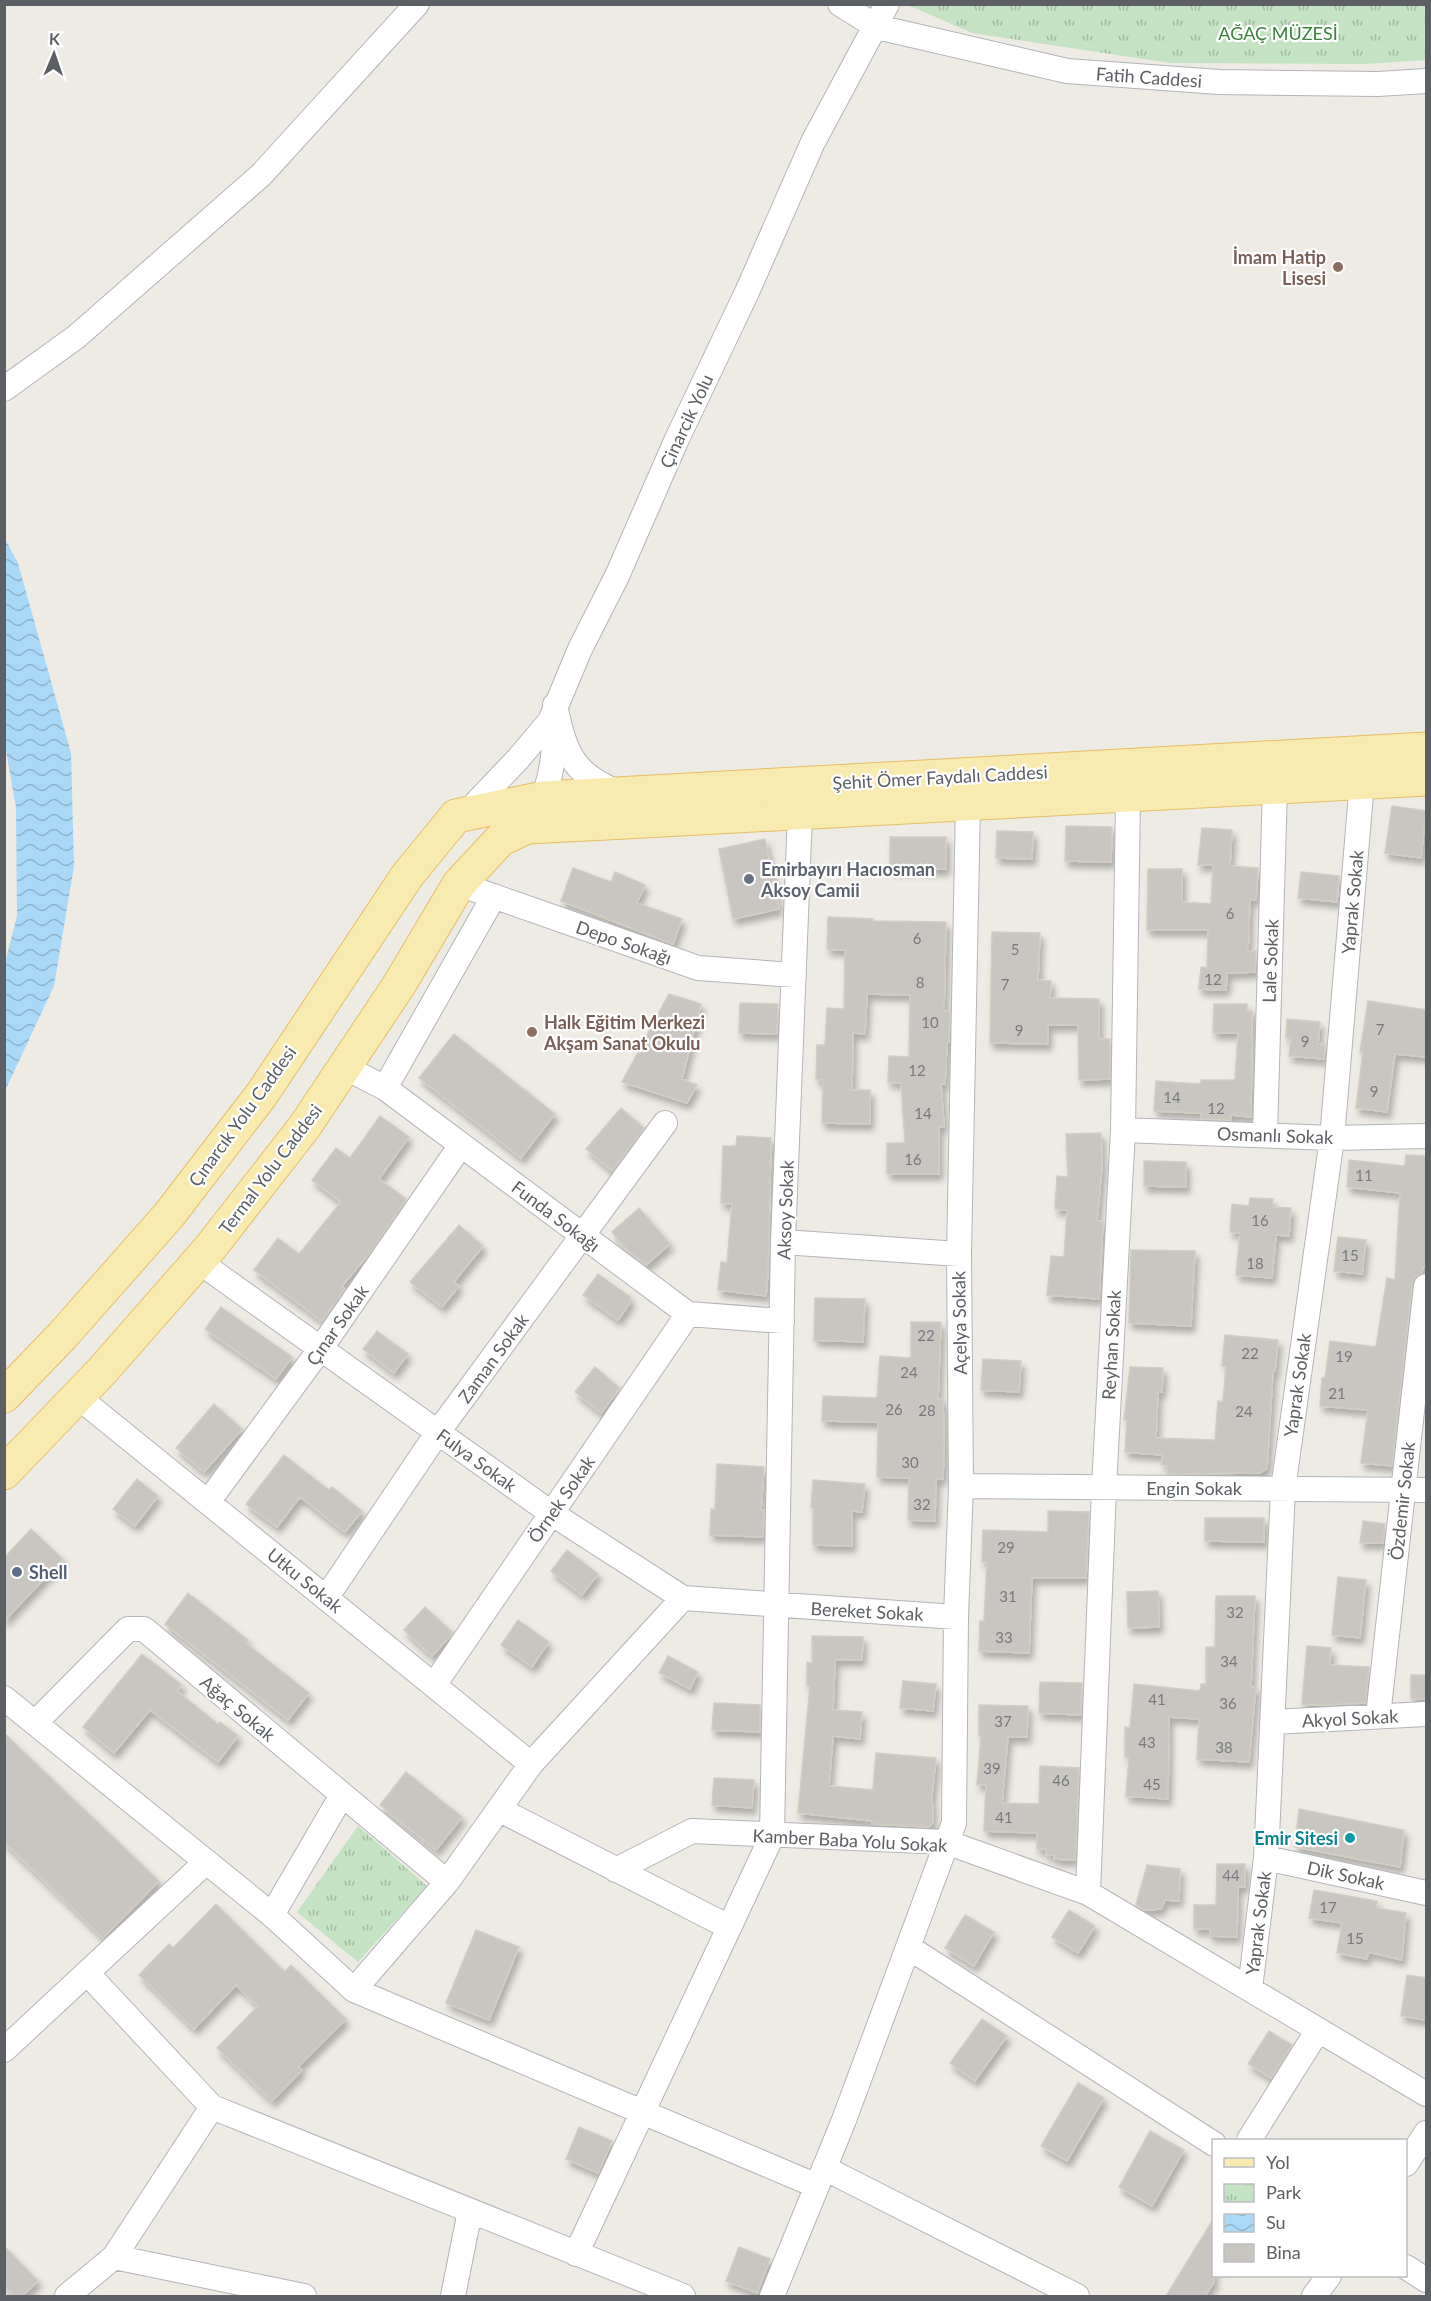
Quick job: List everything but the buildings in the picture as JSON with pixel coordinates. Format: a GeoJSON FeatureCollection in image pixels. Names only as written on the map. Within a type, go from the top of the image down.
{"type":"FeatureCollection","features":[{"type":"Feature","properties":{"kind":"main road","name":"Şehit Ömer Faydalı Caddesi"},"geometry":{"type":"LineString","coordinates":[[466,809],[544,798],[1426,749]]}},
{"type":"Feature","properties":{"kind":"main road","name":"Şehit Ömer Faydalı Caddesi"},"geometry":{"type":"LineString","coordinates":[[514,833],[968,803],[1426,778]]}},
{"type":"Feature","properties":{"kind":"main road","name":"Çınarcık Yolu Caddesi"},"geometry":{"type":"LineString","coordinates":[[4,1396],[62,1336],[169,1215],[262,1094],[407,876],[466,809]]}},
{"type":"Feature","properties":{"kind":"main road","name":"Termal Yolu Caddesi"},"geometry":{"type":"LineString","coordinates":[[4,1473],[78,1397],[198,1261],[305,1126],[399,985],[459,884],[514,833]]}},
{"type":"Feature","properties":{"kind":"street"},"geometry":{"type":"LineString","coordinates":[[4,389],[76,336],[261,175],[417,4]]}},
{"type":"Feature","properties":{"kind":"street","name":"Fatih Caddesi"},"geometry":{"type":"LineString","coordinates":[[840,4],[877,27],[1067,70],[1219,82],[1378,84],[1426,81]]}},
{"type":"Feature","properties":{"kind":"street","name":"Çinarcik Yolu"},"geometry":{"type":"LineString","coordinates":[[466,809],[518,759],[550,721],[580,649],[617,576],[813,142],[888,4]]}},
{"type":"Feature","properties":{"kind":"street"},"geometry":{"type":"LineString","coordinates":[[555,705],[563,739],[571,758],[598,784],[623,794]]}},
{"type":"Feature","properties":{"kind":"street"},"geometry":{"type":"LineString","coordinates":[[514,833],[544,798],[555,744],[555,705]]}},
{"type":"Feature","properties":{"kind":"street","name":"Yaprak Sokak"},"geometry":{"type":"LineString","coordinates":[[1250,1989],[1266,1858],[1283,1489],[1332,1138],[1362,782]]}},
{"type":"Feature","properties":{"kind":"street","name":"Lale Sokak"},"geometry":{"type":"LineString","coordinates":[[1265,1135],[1275,787]]}},
{"type":"Feature","properties":{"kind":"street","name":"Reyhan Sokak"},"geometry":{"type":"LineString","coordinates":[[1088,1893],[1104,1488],[1123,1130],[1128,796]]}},
{"type":"Feature","properties":{"kind":"street","name":"Açelya Sokak"},"geometry":{"type":"LineString","coordinates":[[772,2296],[844,2120],[954,1823],[956,1617],[961,1486],[959,1254],[968,803]]}},
{"type":"Feature","properties":{"kind":"street","name":"Aksoy Sokak"},"geometry":{"type":"LineString","coordinates":[[772,1836],[783,1242],[800,814]]}},
{"type":"Feature","properties":{"kind":"street","name":"Depo Sokağı"},"geometry":{"type":"LineString","coordinates":[[459,884],[698,968],[794,975]]}},
{"type":"Feature","properties":{"kind":"street"},"geometry":{"type":"LineString","coordinates":[[385,1088],[494,896]]}},
{"type":"Feature","properties":{"kind":"street","name":"Funda Sokağı"},"geometry":{"type":"LineString","coordinates":[[344,1067],[385,1088],[688,1314]]}},
{"type":"Feature","properties":{"kind":"street","name":"Zaman Sokak"},"geometry":{"type":"LineString","coordinates":[[326,1598],[438,1432],[665,1123]]}},
{"type":"Feature","properties":{"kind":"street","name":"Osmanlı Sokak"},"geometry":{"type":"LineString","coordinates":[[1123,1130],[1332,1138],[1426,1136]]}},
{"type":"Feature","properties":{"kind":"street","name":"Çınar Sokak"},"geometry":{"type":"LineString","coordinates":[[208,1502],[321,1348],[461,1145]]}},
{"type":"Feature","properties":{"kind":"street"},"geometry":{"type":"LineString","coordinates":[[783,1242],[959,1254]]}},
{"type":"Feature","properties":{"kind":"street","name":"Fulya Sokak"},"geometry":{"type":"LineString","coordinates":[[198,1261],[551,1513],[683,1598],[778,1606]]}},
{"type":"Feature","properties":{"kind":"street","name":"Özdemir Sokak"},"geometry":{"type":"LineString","coordinates":[[1378,1716],[1415,1490],[1426,1286]]}},
{"type":"Feature","properties":{"kind":"street"},"geometry":{"type":"LineString","coordinates":[[688,1314],[782,1321]]}},
{"type":"Feature","properties":{"kind":"street","name":"Örnek Sokak"},"geometry":{"type":"LineString","coordinates":[[434,1685],[688,1314]]}},
{"type":"Feature","properties":{"kind":"street","name":"Utku Sokak"},"geometry":{"type":"LineString","coordinates":[[78,1397],[531,1764]]}},
{"type":"Feature","properties":{"kind":"street","name":"Engin Sokak"},"geometry":{"type":"LineString","coordinates":[[961,1486],[1415,1490]]}},
{"type":"Feature","properties":{"kind":"street"},"geometry":{"type":"LineString","coordinates":[[354,1989],[447,1882],[531,1764],[683,1598]]}},
{"type":"Feature","properties":{"kind":"street","name":"Bereket Sokak"},"geometry":{"type":"LineString","coordinates":[[778,1606],[956,1617]]}},
{"type":"Feature","properties":{"kind":"street","name":"Ağaç Sokak"},"geometry":{"type":"LineString","coordinates":[[35,1723],[128,1629],[144,1629],[447,1882]]}},
{"type":"Feature","properties":{"kind":"street"},"geometry":{"type":"LineString","coordinates":[[4,1698],[272,1915],[354,1989],[642,2113],[821,2177],[1070,2294]]}},
{"type":"Feature","properties":{"kind":"street","name":"Akyol Sokak"},"geometry":{"type":"LineString","coordinates":[[1273,1722],[1426,1714]]}},
{"type":"Feature","properties":{"kind":"street"},"geometry":{"type":"LineString","coordinates":[[272,1915],[342,1795]]}},
{"type":"Feature","properties":{"kind":"street"},"geometry":{"type":"LineString","coordinates":[[500,1810],[729,1927]]}},
{"type":"Feature","properties":{"kind":"street","name":"Kamber Baba Yolu Sokak"},"geometry":{"type":"LineString","coordinates":[[616,1870],[692,1831],[946,1842],[1088,1893],[1426,2094]]}},
{"type":"Feature","properties":{"kind":"street"},"geometry":{"type":"LineString","coordinates":[[576,2254],[772,1836]]}},
{"type":"Feature","properties":{"kind":"street","name":"Dik Sokak"},"geometry":{"type":"LineString","coordinates":[[1266,1858],[1426,1893]]}},
{"type":"Feature","properties":{"kind":"street"},"geometry":{"type":"LineString","coordinates":[[4,2050],[206,1862]]}},
{"type":"Feature","properties":{"kind":"street"},"geometry":{"type":"LineString","coordinates":[[908,1947],[1212,2143]]}},
{"type":"Feature","properties":{"kind":"street"},"geometry":{"type":"LineString","coordinates":[[87,1973],[212,2107],[683,2296]]}},
{"type":"Feature","properties":{"kind":"street"},"geometry":{"type":"LineString","coordinates":[[1250,2139],[1318,2030]]}},
{"type":"Feature","properties":{"kind":"street"},"geometry":{"type":"LineString","coordinates":[[67,2296],[114,2258],[212,2107]]}},
{"type":"Feature","properties":{"kind":"street"},"geometry":{"type":"LineString","coordinates":[[1407,2162],[1426,2133]]}},
{"type":"Feature","properties":{"kind":"street"},"geometry":{"type":"LineString","coordinates":[[453,2296],[470,2211]]}},
{"type":"Feature","properties":{"kind":"street"},"geometry":{"type":"LineString","coordinates":[[114,2258],[304,2296]]}},
{"type":"Feature","properties":{"kind":"street"},"geometry":{"type":"LineString","coordinates":[[1407,2268],[1426,2280]]}},
{"type":"Feature","properties":{"kind":"street"},"geometry":{"type":"LineString","coordinates":[[1314,2296],[1328,2277]]}},
{"type":"Feature","properties":{"kind":"green space","name":"AĞAÇ MÜZESİ"},"geometry":{"type":"Polygon","coordinates":[[[908,5],[1426,5],[1426,60],[1366,64],[1170,63],[972,33],[908,5]]]}},
{"type":"Feature","properties":{"kind":"green space"},"geometry":{"type":"Polygon","coordinates":[[[358,1826],[427,1886],[358,1962],[297,1912],[358,1826]]]}},
{"type":"Feature","properties":{"kind":"water"},"geometry":{"type":"Polygon","coordinates":[[[5,539],[18,563],[71,753],[74,866],[54,986],[5,1091],[5,963],[17,916],[16,808],[4,739],[5,539]]]}},
{"type":"Feature","properties":{"kind":"place","name":"İmam Hatip Lisesi"},"geometry":{"type":"Point","coordinates":[1338,267]}},
{"type":"Feature","properties":{"kind":"place","name":"Emirbayırı Hacıosman Aksoy Camii"},"geometry":{"type":"Point","coordinates":[749,879]}},
{"type":"Feature","properties":{"kind":"place","name":"Halk Eğitim Merkezi Akşam Sanat Okulu"},"geometry":{"type":"Point","coordinates":[532,1032]}},
{"type":"Feature","properties":{"kind":"place","name":"Shell"},"geometry":{"type":"Point","coordinates":[17,1572]}},
{"type":"Feature","properties":{"kind":"place","name":"Emir Sitesi"},"geometry":{"type":"Point","coordinates":[1350,1838]}}]}
